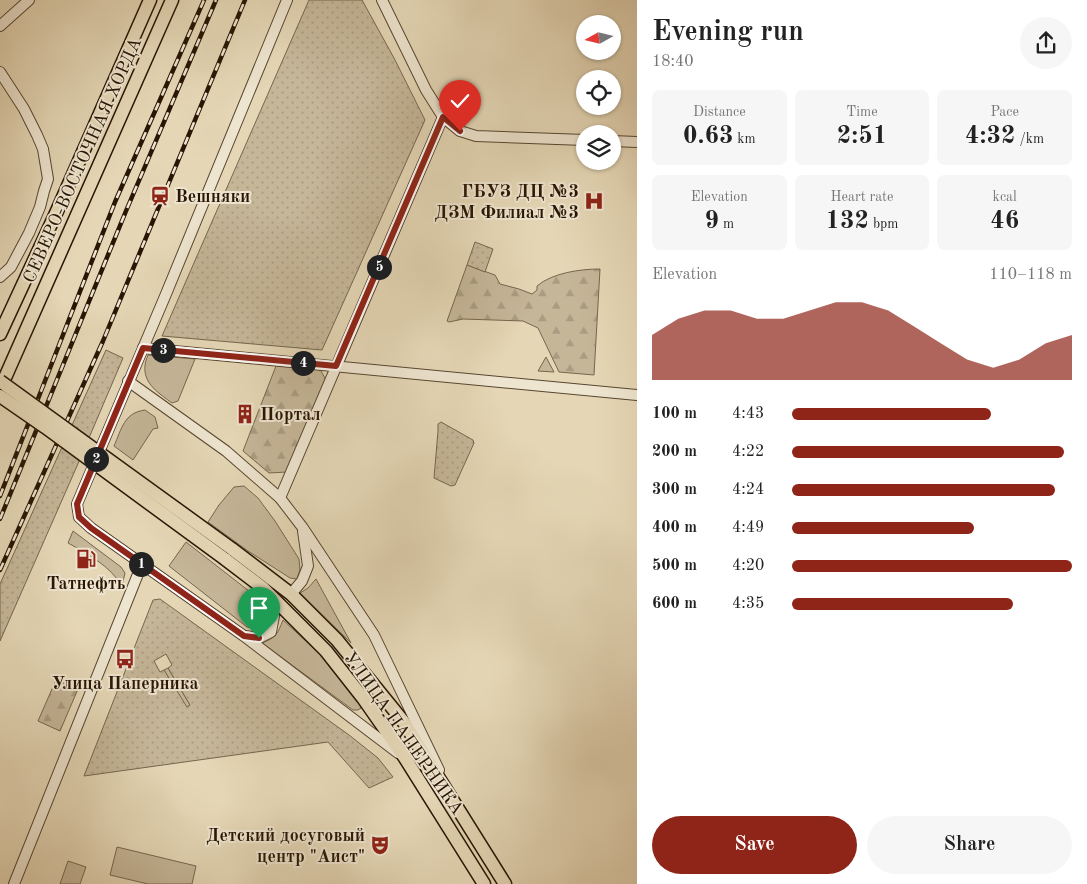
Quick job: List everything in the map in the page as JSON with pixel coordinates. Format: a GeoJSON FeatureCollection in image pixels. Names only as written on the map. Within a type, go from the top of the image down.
{"type":"FeatureCollection","features":[{"type":"Feature","properties":{"kind":"main road","name":"СЕВЕРО-ВОСТОЧНАЯ ХОРДА"},"geometry":{"type":"LineString","coordinates":[[0,334],[57,211],[150,0]]}},
{"type":"Feature","properties":{"kind":"main road","name":"СЕВЕРО-ВОСТОЧНАЯ ХОРДА"},"geometry":{"type":"LineString","coordinates":[[0,389],[172,0]]}},
{"type":"Feature","properties":{"kind":"main road"},"geometry":{"type":"LineString","coordinates":[[0,381],[228,554]]}},
{"type":"Feature","properties":{"kind":"main road"},"geometry":{"type":"LineString","coordinates":[[0,396],[228,554]]}},
{"type":"Feature","properties":{"kind":"main road","name":"УЛИЦА ПАПЕРНИКА"},"geometry":{"type":"LineString","coordinates":[[228,554],[326,651],[363,698],[405,758],[484,884]]}},
{"type":"Feature","properties":{"kind":"main road","name":"УЛИЦА ПАПЕРНИКА"},"geometry":{"type":"LineString","coordinates":[[228,554],[291,594],[337,640],[403,721],[505,884]]}},
{"type":"Feature","properties":{"kind":"street"},"geometry":{"type":"LineString","coordinates":[[0,26],[29,0]]}},
{"type":"Feature","properties":{"kind":"street"},"geometry":{"type":"LineString","coordinates":[[287,0],[77,504],[79,517],[91,528],[244,636],[405,758]]}},
{"type":"Feature","properties":{"kind":"street"},"geometry":{"type":"LineString","coordinates":[[382,0],[426,90],[443,117],[460,131],[476,136],[576,140]]}},
{"type":"Feature","properties":{"kind":"street"},"geometry":{"type":"LineString","coordinates":[[0,72],[24,109],[37,135],[43,149],[48,179],[40,207],[29,233],[11,268],[0,277]]}},
{"type":"Feature","properties":{"kind":"street"},"geometry":{"type":"LineString","coordinates":[[280,498],[443,117]]}},
{"type":"Feature","properties":{"kind":"street"},"geometry":{"type":"LineString","coordinates":[[621,141],[637,142]]}},
{"type":"Feature","properties":{"kind":"street"},"geometry":{"type":"LineString","coordinates":[[143,348],[637,395]]}},
{"type":"Feature","properties":{"kind":"street"},"geometry":{"type":"LineString","coordinates":[[128,381],[226,451],[280,498],[303,528],[374,635],[455,803]]}},
{"type":"Feature","properties":{"kind":"street"},"geometry":{"type":"LineString","coordinates":[[291,594],[302,581],[308,566],[303,528]]}},
{"type":"Feature","properties":{"kind":"street"},"geometry":{"type":"LineString","coordinates":[[14,884],[142,564]]}},
{"type":"Feature","properties":{"kind":"street"},"geometry":{"type":"LineString","coordinates":[[244,636],[259,638],[271,632],[274,616],[263,588]]}},
{"type":"Feature","properties":{"kind":"green space"},"geometry":{"type":"Polygon","coordinates":[[[309,0],[362,0],[425,120],[322,350],[162,336],[309,0]]]}},
{"type":"Feature","properties":{"kind":"green space"},"geometry":{"type":"Polygon","coordinates":[[[475,242],[493,249],[485,272],[467,265],[475,242]]]}},
{"type":"Feature","properties":{"kind":"green space"},"geometry":{"type":"Polygon","coordinates":[[[467,265],[495,275],[500,284],[532,294],[537,290],[537,286],[558,275],[575,271],[600,269],[594,375],[559,372],[538,328],[523,321],[463,319],[447,321],[467,265]]]}},
{"type":"Feature","properties":{"kind":"green space"},"geometry":{"type":"Polygon","coordinates":[[[106,350],[123,358],[0,641],[0,584],[106,350]]]}},
{"type":"Feature","properties":{"kind":"green space"},"geometry":{"type":"Polygon","coordinates":[[[148,355],[195,359],[178,401],[172,403],[153,388],[145,372],[145,363],[148,355]]]}},
{"type":"Feature","properties":{"kind":"green space"},"geometry":{"type":"Polygon","coordinates":[[[546,357],[554,372],[538,371],[546,357]]]}},
{"type":"Feature","properties":{"kind":"green space"},"geometry":{"type":"Polygon","coordinates":[[[276,366],[320,369],[327,382],[287,472],[269,473],[243,451],[276,366]]]}},
{"type":"Feature","properties":{"kind":"green space"},"geometry":{"type":"Polygon","coordinates":[[[145,410],[155,417],[158,428],[153,429],[133,460],[114,446],[128,418],[132,414],[145,410]]]}},
{"type":"Feature","properties":{"kind":"green space"},"geometry":{"type":"Polygon","coordinates":[[[441,422],[473,440],[474,443],[455,485],[451,486],[434,478],[438,424],[441,422]]]}},
{"type":"Feature","properties":{"kind":"green space"},"geometry":{"type":"Polygon","coordinates":[[[244,486],[258,498],[299,559],[300,570],[297,579],[290,578],[208,522],[234,487],[244,486]]]}},
{"type":"Feature","properties":{"kind":"green space"},"geometry":{"type":"Polygon","coordinates":[[[73,531],[121,567],[125,573],[122,586],[105,567],[91,556],[68,543],[73,531]]]}},
{"type":"Feature","properties":{"kind":"green space"},"geometry":{"type":"Polygon","coordinates":[[[186,542],[267,605],[269,616],[267,622],[257,629],[247,627],[169,566],[186,542]]]}},
{"type":"Feature","properties":{"kind":"green space"},"geometry":{"type":"Polygon","coordinates":[[[316,579],[351,643],[300,593],[308,588],[316,579]]]}},
{"type":"Feature","properties":{"kind":"green space"},"geometry":{"type":"Polygon","coordinates":[[[160,599],[349,735],[378,758],[393,777],[369,788],[328,742],[84,776],[153,600],[160,599]],[[166,654],[154,661],[160,672],[164,670],[187,707],[190,705],[168,668],[172,665],[166,654]]]}},
{"type":"Feature","properties":{"kind":"green space"},"geometry":{"type":"Polygon","coordinates":[[[283,620],[323,657],[361,708],[353,710],[262,643],[276,634],[283,620]]]}},
{"type":"Feature","properties":{"kind":"green space"},"geometry":{"type":"Polygon","coordinates":[[[168,668],[190,705],[186,708],[164,670],[168,668]]]}},
{"type":"Feature","properties":{"kind":"green space"},"geometry":{"type":"Polygon","coordinates":[[[56,680],[78,689],[60,731],[38,721],[56,680]]]}},
{"type":"Feature","properties":{"kind":"green space"},"geometry":{"type":"Polygon","coordinates":[[[117,847],[196,866],[192,884],[148,884],[110,875],[117,847]]]}},
{"type":"Feature","properties":{"kind":"green space"},"geometry":{"type":"Polygon","coordinates":[[[68,861],[86,867],[80,884],[60,884],[68,861]]]}},
{"type":"Feature","properties":{"kind":"railway"},"geometry":{"type":"LineString","coordinates":[[0,496],[115,202],[204,0]]}},
{"type":"Feature","properties":{"kind":"railway"},"geometry":{"type":"LineString","coordinates":[[0,519],[126,211],[216,0]]}},
{"type":"Feature","properties":{"kind":"railway"},"geometry":{"type":"LineString","coordinates":[[0,570],[103,341],[245,0]]}},
{"type":"Feature","properties":{"kind":"place","name":"Вешняки"},"geometry":{"type":"Point","coordinates":[160,196]}},
{"type":"Feature","properties":{"kind":"place","name":"ГБУЗ ДЦ №3 ДЗМ Филиал №3"},"geometry":{"type":"Point","coordinates":[594,201]}},
{"type":"Feature","properties":{"kind":"place","name":"Портал"},"geometry":{"type":"Point","coordinates":[245,414]}},
{"type":"Feature","properties":{"kind":"place","name":"Татнефть"},"geometry":{"type":"Point","coordinates":[86,559]}},
{"type":"Feature","properties":{"kind":"place","name":"Улица Паперника"},"geometry":{"type":"Point","coordinates":[125,659]}},
{"type":"Feature","properties":{"kind":"place","name":"Детский досуговый центр \"Аист\""},"geometry":{"type":"Point","coordinates":[380,845]}},
{"type":"Feature","properties":{"kind":"route"},"geometry":{"type":"LineString","coordinates":[[259,638],[244,636],[91,528],[79,517],[77,504],[143,348],[336,366],[443,117],[460,131]]}}]}
